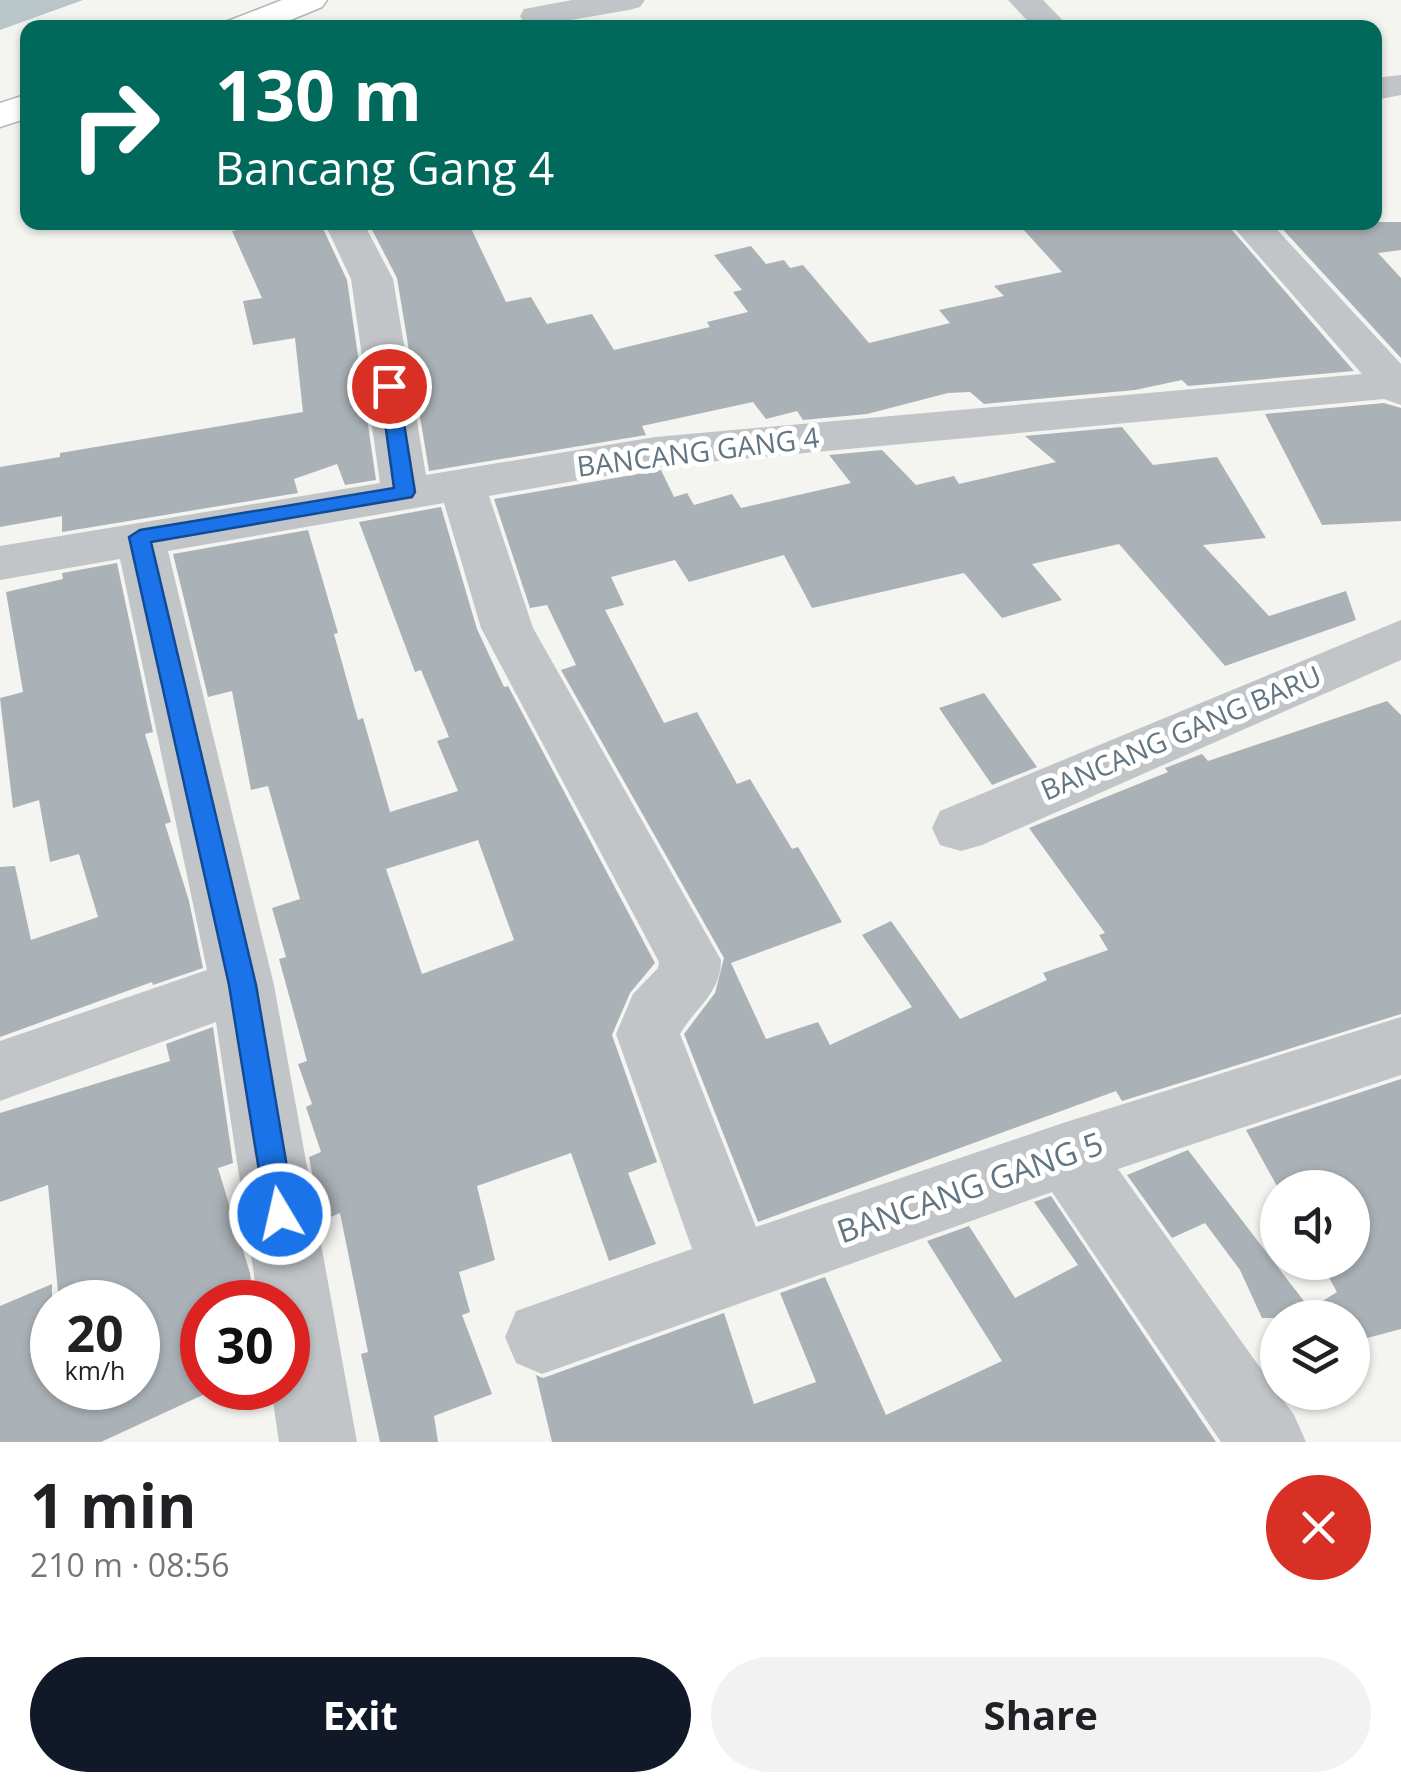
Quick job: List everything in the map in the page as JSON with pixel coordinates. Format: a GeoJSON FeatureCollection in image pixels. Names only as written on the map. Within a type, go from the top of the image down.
{"type":"FeatureCollection","features":[{"type":"Feature","properties":{"kind":"main road"},"geometry":{"type":"LineString","coordinates":[[259,20],[310,0]]}},
{"type":"Feature","properties":{"kind":"street"},"geometry":{"type":"LineString","coordinates":[[536,16],[629,0]]}},
{"type":"Feature","properties":{"kind":"street"},"geometry":{"type":"LineString","coordinates":[[1024,0],[1045,20]]}},
{"type":"Feature","properties":{"kind":"street"},"geometry":{"type":"LineString","coordinates":[[347,230],[372,279],[433,489],[690,960],[687,979],[651,1017],[648,1034],[736,1270]]}},
{"type":"Feature","properties":{"kind":"street"},"geometry":{"type":"LineString","coordinates":[[1255,230],[1399,387]]}},
{"type":"Feature","properties":{"kind":"street","name":"BANCANG GANG 4"},"geometry":{"type":"LineString","coordinates":[[0,563],[656,452],[1399,387]]}},
{"type":"Feature","properties":{"kind":"street"},"geometry":{"type":"LineString","coordinates":[[140,537],[242,985],[318,1442]]}},
{"type":"Feature","properties":{"kind":"street","name":"BANCANG GANG BARU"},"geometry":{"type":"LineString","coordinates":[[961,828],[1401,639]]}},
{"type":"Feature","properties":{"kind":"street"},"geometry":{"type":"LineString","coordinates":[[0,1071],[242,985]]}},
{"type":"Feature","properties":{"kind":"street","name":"BANCANG GANG 5"},"geometry":{"type":"LineString","coordinates":[[542,1337],[1066,1154],[1401,1046]]}},
{"type":"Feature","properties":{"kind":"street"},"geometry":{"type":"LineString","coordinates":[[1066,1154],[1267,1442]]}},
{"type":"Feature","properties":{"kind":"shaded area"},"geometry":{"type":"Polygon","coordinates":[[[0,0],[83,0],[20,20],[0,30],[0,0]]]}},
{"type":"Feature","properties":{"kind":"building"},"geometry":{"type":"Polygon","coordinates":[[[1382,222],[1401,222],[1401,250],[1378,253],[1401,278],[1401,358],[1283,230],[1382,230],[1382,222]]]}},
{"type":"Feature","properties":{"kind":"building"},"geometry":{"type":"Polygon","coordinates":[[[324,230],[347,280],[376,480],[345,485],[337,464],[294,479],[298,493],[62,532],[62,516],[0,527],[0,467],[60,457],[60,453],[303,412],[295,338],[253,345],[243,301],[262,298],[232,231],[324,230]]]}},
{"type":"Feature","properties":{"kind":"building"},"geometry":{"type":"Polygon","coordinates":[[[372,230],[472,230],[506,302],[531,297],[547,324],[592,314],[614,350],[710,327],[707,322],[748,312],[733,292],[742,290],[714,255],[751,246],[766,264],[784,260],[790,268],[803,265],[869,343],[950,323],[939,310],[1004,296],[994,286],[1062,272],[1024,230],[1232,230],[1354,371],[1188,386],[1182,380],[1135,390],[984,404],[970,392],[948,393],[867,414],[803,420],[797,411],[766,419],[753,402],[642,426],[646,435],[429,471],[397,278],[372,230]]]}},
{"type":"Feature","properties":{"kind":"building"},"geometry":{"type":"Polygon","coordinates":[[[1384,403],[1401,408],[1401,521],[1322,525],[1265,414],[1384,403]]]}},
{"type":"Feature","properties":{"kind":"building"},"geometry":{"type":"Polygon","coordinates":[[[1122,427],[1153,465],[1217,457],[1266,538],[1203,545],[1269,616],[1346,591],[1356,620],[1225,666],[1119,544],[1032,564],[1062,600],[1002,618],[964,573],[812,608],[784,555],[689,582],[675,560],[611,577],[624,605],[605,610],[664,723],[697,712],[737,784],[750,779],[792,849],[798,847],[842,922],[731,963],[766,1039],[818,1022],[830,1045],[912,1007],[862,935],[891,921],[960,1019],[1047,980],[1043,973],[1108,950],[1099,935],[1105,933],[1029,828],[1168,772],[1165,768],[1202,754],[1208,761],[1387,701],[1401,715],[1401,1014],[1122,1101],[1116,1091],[758,1222],[684,1034],[715,993],[724,958],[561,670],[576,665],[547,605],[530,608],[494,499],[661,470],[674,497],[687,493],[694,505],[732,494],[741,508],[851,483],[829,455],[882,450],[916,485],[954,476],[959,484],[1056,462],[1025,436],[1122,427]]]}},
{"type":"Feature","properties":{"kind":"building"},"geometry":{"type":"Polygon","coordinates":[[[441,507],[477,629],[504,687],[508,686],[655,963],[630,993],[612,1035],[657,1162],[628,1173],[656,1244],[609,1261],[571,1153],[477,1186],[495,1260],[459,1272],[470,1312],[462,1315],[492,1394],[434,1416],[438,1442],[380,1442],[361,1354],[368,1352],[340,1213],[321,1221],[309,1157],[321,1152],[306,1107],[312,1104],[298,1064],[307,1061],[279,959],[286,957],[272,908],[300,899],[268,786],[251,790],[232,691],[208,697],[173,554],[308,530],[358,720],[363,718],[390,812],[458,791],[437,741],[449,737],[421,670],[415,672],[359,522],[441,507]],[[478,840],[386,869],[422,974],[514,940],[478,840]]]}},
{"type":"Feature","properties":{"kind":"building"},"geometry":{"type":"Polygon","coordinates":[[[117,563],[153,732],[145,734],[171,822],[165,824],[189,901],[203,968],[153,985],[152,982],[0,1037],[0,867],[15,866],[31,940],[98,917],[79,854],[50,862],[39,800],[13,808],[0,698],[23,692],[6,592],[63,579],[62,573],[117,563]]]}},
{"type":"Feature","properties":{"kind":"building"},"geometry":{"type":"Polygon","coordinates":[[[984,693],[1037,767],[992,785],[939,708],[984,693]]]}},
{"type":"Feature","properties":{"kind":"building"},"geometry":{"type":"Polygon","coordinates":[[[213,1027],[233,1163],[218,1168],[251,1280],[180,1280],[180,1406],[101,1442],[0,1442],[0,1306],[30,1293],[30,1410],[160,1410],[160,1280],[57,1280],[48,1185],[0,1202],[0,1113],[170,1061],[166,1044],[213,1027]]]}},
{"type":"Feature","properties":{"kind":"building"},"geometry":{"type":"Polygon","coordinates":[[[1401,1079],[1401,1329],[1370,1337],[1370,1300],[1324,1300],[1337,1292],[1330,1280],[1370,1280],[1370,1170],[1268,1170],[1246,1130],[1401,1079]]]}},
{"type":"Feature","properties":{"kind":"building"},"geometry":{"type":"Polygon","coordinates":[[[1188,1150],[1260,1244],[1260,1280],[1288,1280],[1303,1300],[1260,1300],[1260,1314],[1240,1270],[1205,1223],[1172,1238],[1127,1175],[1188,1150]]]}},
{"type":"Feature","properties":{"kind":"building"},"geometry":{"type":"Polygon","coordinates":[[[1051,1196],[1216,1442],[552,1442],[536,1375],[543,1378],[724,1313],[754,1404],[816,1382],[780,1293],[825,1277],[886,1415],[1002,1361],[927,1241],[969,1226],[1015,1298],[1078,1265],[1034,1202],[1051,1196]]]}},
{"type":"Feature","properties":{"kind":"route"},"geometry":{"type":"LineString","coordinates":[[280,1214],[242,985],[140,537],[405,492],[389,386]]}}]}
